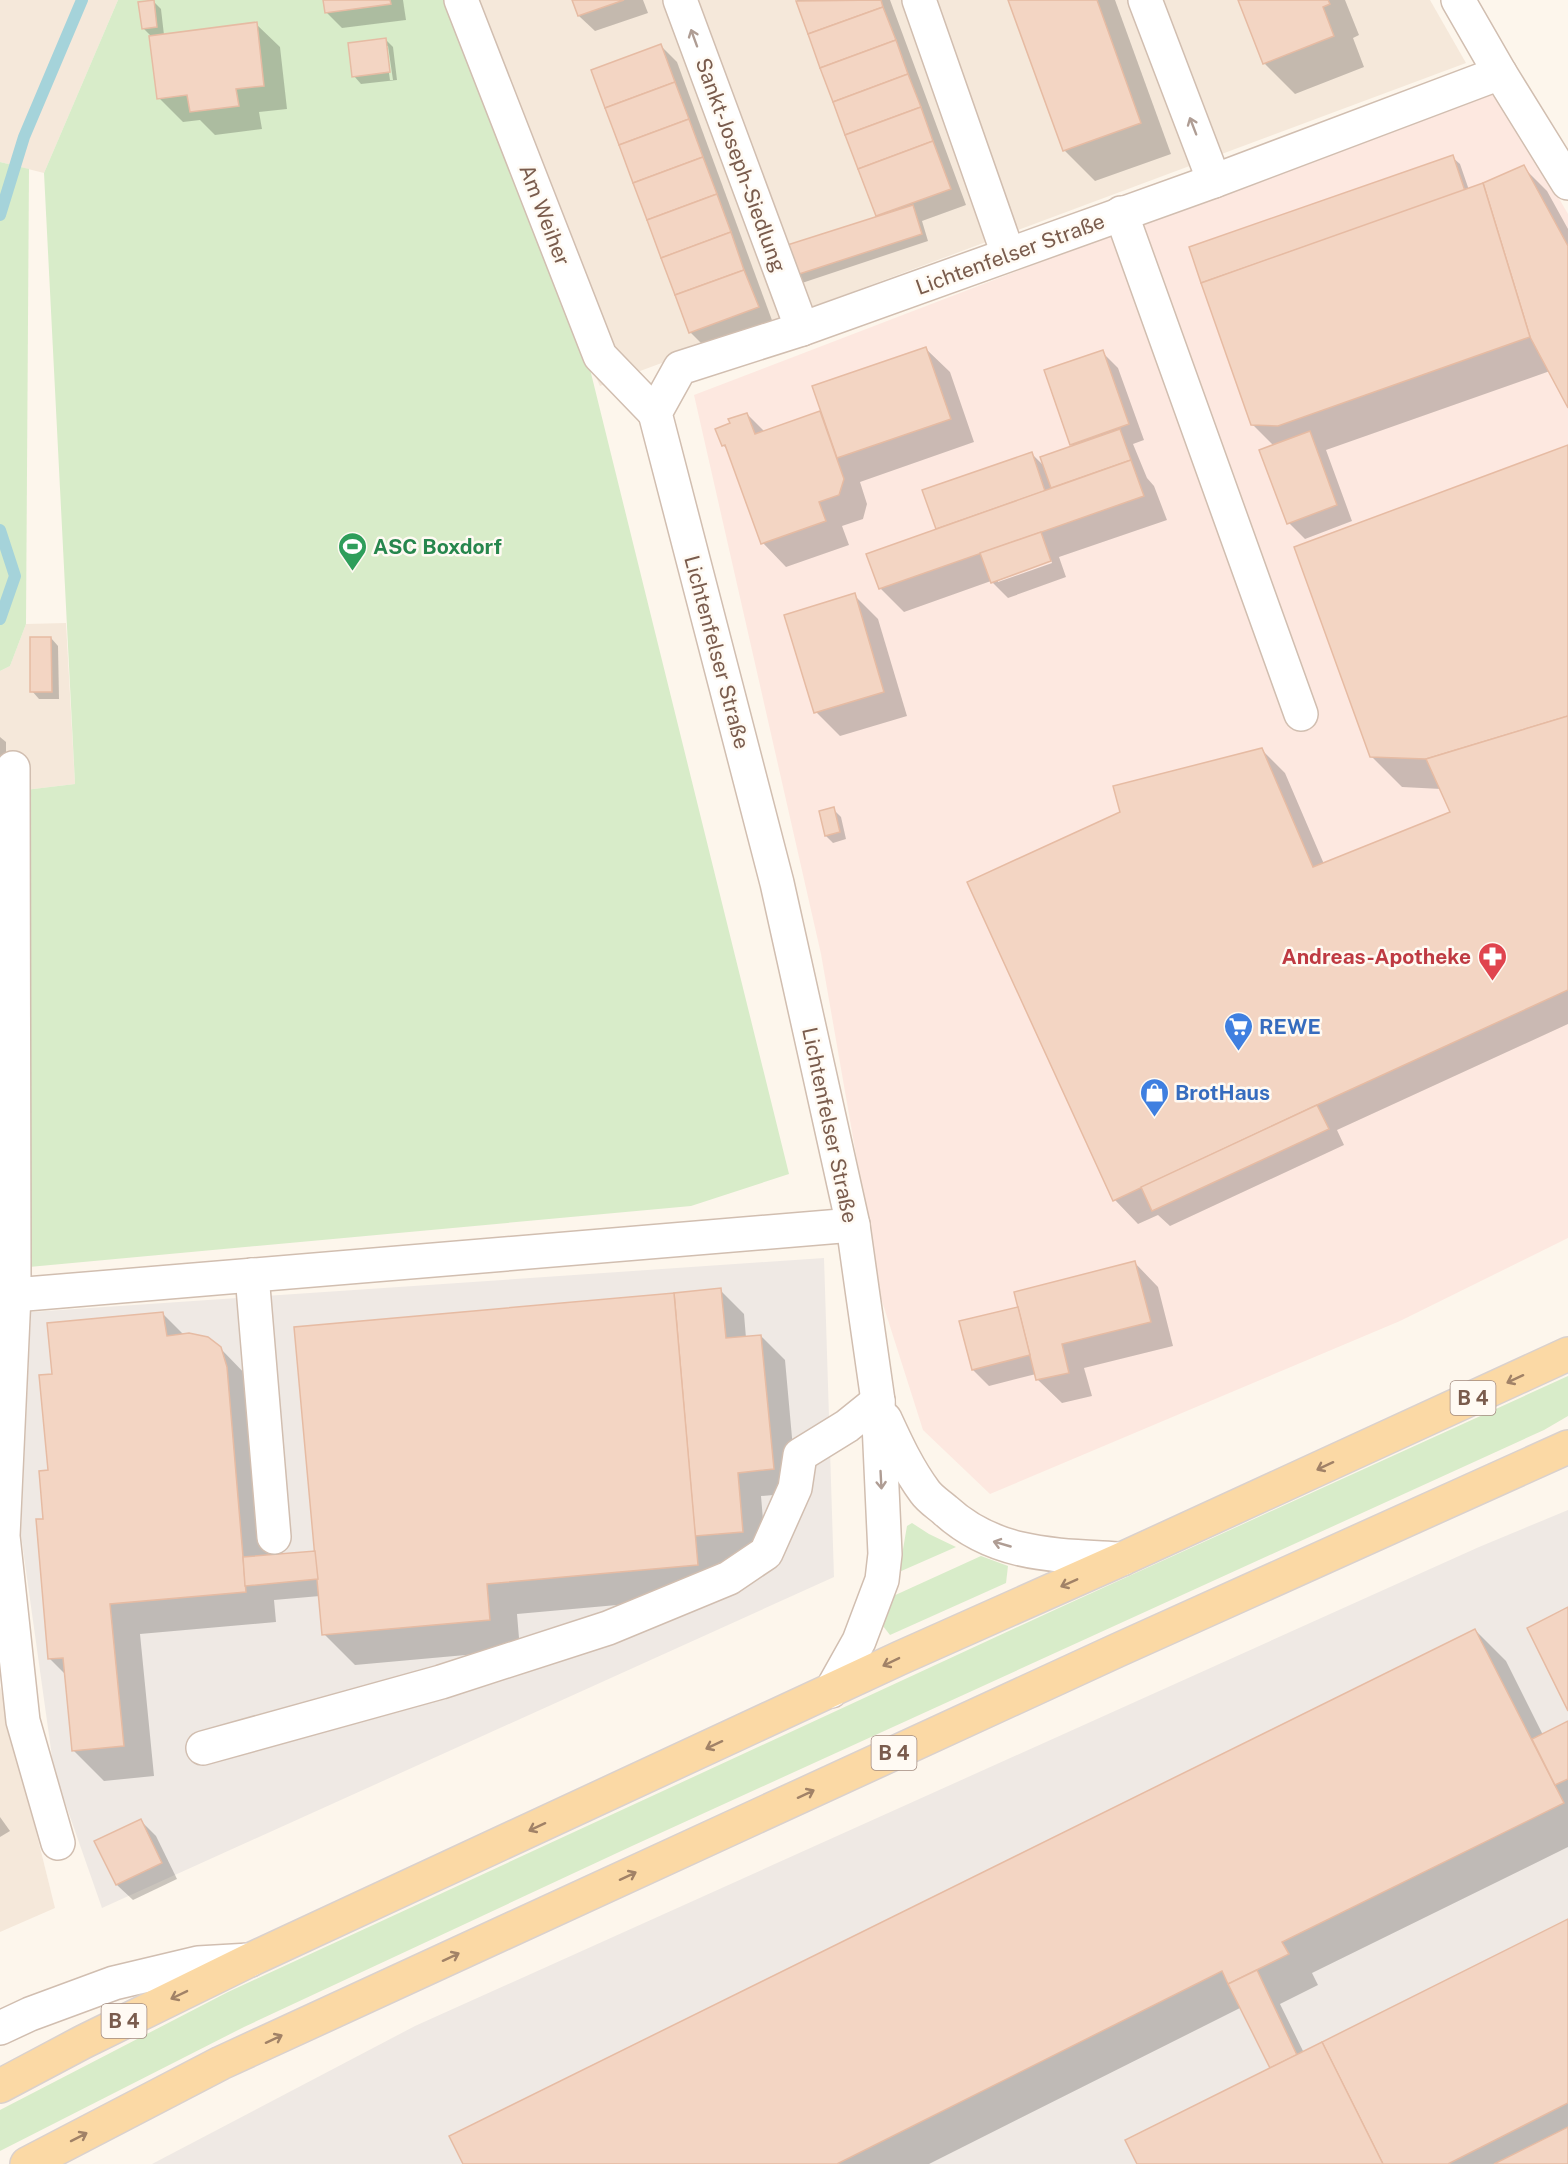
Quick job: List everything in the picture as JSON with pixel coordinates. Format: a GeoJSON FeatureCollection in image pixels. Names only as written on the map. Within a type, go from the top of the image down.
{"type":"FeatureCollection","features":[{"type":"Feature","properties":{"kind":"main road","name":"B 4"},"geometry":{"type":"LineString","coordinates":[[0,2086],[83,2042],[250,1960],[900,1658],[1122,1559],[1568,1354]]}},
{"type":"Feature","properties":{"kind":"main road","name":"B 4"},"geometry":{"type":"LineString","coordinates":[[27,2164],[221,2063],[1118,1650],[1568,1447]]}},
{"type":"Feature","properties":{"kind":"street","name":"Am Weiher"},"geometry":{"type":"LineString","coordinates":[[461,0],[600,356],[655,413]]}},
{"type":"Feature","properties":{"kind":"street","name":"Sankt-Joseph-Siedlung"},"geometry":{"type":"LineString","coordinates":[[680,0],[802,329]]}},
{"type":"Feature","properties":{"kind":"street"},"geometry":{"type":"LineString","coordinates":[[919,0],[1008,254]]}},
{"type":"Feature","properties":{"kind":"street"},"geometry":{"type":"LineString","coordinates":[[1145,0],[1214,181]]}},
{"type":"Feature","properties":{"kind":"street"},"geometry":{"type":"LineString","coordinates":[[1458,0],[1568,183]]}},
{"type":"Feature","properties":{"kind":"street","name":"Lichtenfelser Straße"},"geometry":{"type":"LineString","coordinates":[[831,1691],[859,1641],[882,1580],[885,1554],[878,1401],[853,1225],[777,883],[655,413],[680,368],[802,329],[1214,181],[1500,73]]}},
{"type":"Feature","properties":{"kind":"street","name":"Lichtenfelser Straße"},"geometry":{"type":"LineString","coordinates":[[1121,213],[1301,714]]}},
{"type":"Feature","properties":{"kind":"street"},"geometry":{"type":"LineString","coordinates":[[13,768],[14,1295],[3,1536],[11,1722],[58,1843]]}},
{"type":"Feature","properties":{"kind":"street"},"geometry":{"type":"LineString","coordinates":[[14,1295],[853,1225]]}},
{"type":"Feature","properties":{"kind":"street"},"geometry":{"type":"LineString","coordinates":[[252,1275],[274,1538]]}},
{"type":"Feature","properties":{"kind":"street","name":"Lichtenfelser Straße"},"geometry":{"type":"LineString","coordinates":[[878,1401],[903,1458],[926,1494],[956,1521],[991,1541],[1020,1549],[1047,1554],[1122,1559]]}},
{"type":"Feature","properties":{"kind":"street"},"geometry":{"type":"LineString","coordinates":[[203,1748],[453,1679],[608,1628],[729,1578],[766,1553],[795,1488],[800,1455],[847,1426],[878,1401]]}},
{"type":"Feature","properties":{"kind":"street"},"geometry":{"type":"LineString","coordinates":[[0,2028],[30,2014],[114,1983],[198,1963],[250,1960]]}},
{"type":"Feature","properties":{"kind":"shaded area"},"geometry":{"type":"Polygon","coordinates":[[[0,0],[118,0],[44,173],[0,162],[0,0]]]}},
{"type":"Feature","properties":{"kind":"shaded area"},"geometry":{"type":"Polygon","coordinates":[[[449,0],[1430,0],[1466,63],[600,386],[449,0]]]}},
{"type":"Feature","properties":{"kind":"shaded area"},"geometry":{"type":"Polygon","coordinates":[[[1495,88],[1568,214],[1568,1238],[1400,1321],[990,1494],[923,1430],[881,1298],[821,954],[694,395],[1495,88]]]}},
{"type":"Feature","properties":{"kind":"shaded area"},"geometry":{"type":"Polygon","coordinates":[[[66,623],[75,784],[25,790],[0,1149],[0,671],[10,666],[26,624],[66,623]]]}},
{"type":"Feature","properties":{"kind":"shaded area"},"geometry":{"type":"Polygon","coordinates":[[[824,1258],[834,1577],[102,1908],[54,1771],[21,1535],[31,1312],[824,1258]]]}},
{"type":"Feature","properties":{"kind":"shaded area"},"geometry":{"type":"Polygon","coordinates":[[[1568,1510],[1568,2164],[152,2164],[415,2026],[1479,1547],[1568,1510]]]}},
{"type":"Feature","properties":{"kind":"shaded area"},"geometry":{"type":"Polygon","coordinates":[[[0,1686],[55,1908],[0,1932],[0,1686]]]}},
{"type":"Feature","properties":{"kind":"green space","name":"ASC Boxdorf"},"geometry":{"type":"Polygon","coordinates":[[[118,0],[449,0],[587,357],[789,1174],[691,1206],[29,1267],[25,790],[75,784],[44,173],[118,0]]]}},
{"type":"Feature","properties":{"kind":"green space"},"geometry":{"type":"Polygon","coordinates":[[[0,162],[29,169],[26,624],[10,666],[0,671],[0,162]]]}},
{"type":"Feature","properties":{"kind":"green space"},"geometry":{"type":"Polygon","coordinates":[[[1568,1376],[1568,1416],[1544,1430],[632,1846],[244,2027],[0,2151],[0,2110],[228,1992],[1061,1607],[1568,1376]]]}},
{"type":"Feature","properties":{"kind":"green space"},"geometry":{"type":"Polygon","coordinates":[[[912,1523],[956,1547],[899,1572],[907,1526],[912,1523]]]}},
{"type":"Feature","properties":{"kind":"green space"},"geometry":{"type":"Polygon","coordinates":[[[981,1556],[1008,1566],[1006,1583],[890,1635],[883,1626],[891,1597],[981,1556]]]}},
{"type":"Feature","properties":{"kind":"building"},"geometry":{"type":"Polygon","coordinates":[[[154,0],[157,27],[142,29],[138,2],[154,0]]]}},
{"type":"Feature","properties":{"kind":"building"},"geometry":{"type":"Polygon","coordinates":[[[323,0],[390,0],[391,4],[325,13],[323,0]]]}},
{"type":"Feature","properties":{"kind":"building"},"geometry":{"type":"Polygon","coordinates":[[[572,0],[624,0],[578,16],[572,0]]]}},
{"type":"Feature","properties":{"kind":"building"},"geometry":{"type":"Polygon","coordinates":[[[881,0],[883,7],[808,34],[796,1],[881,0]]]}},
{"type":"Feature","properties":{"kind":"building"},"geometry":{"type":"Polygon","coordinates":[[[1008,0],[1097,0],[1141,123],[1063,151],[1008,0]]]}},
{"type":"Feature","properties":{"kind":"building"},"geometry":{"type":"Polygon","coordinates":[[[1238,0],[1328,0],[1330,4],[1323,7],[1334,36],[1263,64],[1238,0]]]}},
{"type":"Feature","properties":{"kind":"building"},"geometry":{"type":"Polygon","coordinates":[[[883,7],[896,40],[820,68],[808,34],[883,7]]]}},
{"type":"Feature","properties":{"kind":"building"},"geometry":{"type":"Polygon","coordinates":[[[257,22],[264,86],[236,89],[239,106],[190,112],[187,95],[157,99],[149,36],[257,22]]]}},
{"type":"Feature","properties":{"kind":"building"},"geometry":{"type":"Polygon","coordinates":[[[386,38],[390,72],[352,77],[348,43],[386,38]]]}},
{"type":"Feature","properties":{"kind":"building"},"geometry":{"type":"Polygon","coordinates":[[[896,40],[908,74],[833,102],[820,68],[896,40]]]}},
{"type":"Feature","properties":{"kind":"building"},"geometry":{"type":"Polygon","coordinates":[[[661,44],[675,82],[605,108],[591,70],[661,44]]]}},
{"type":"Feature","properties":{"kind":"building"},"geometry":{"type":"Polygon","coordinates":[[[908,74],[921,107],[845,135],[833,102],[908,74]]]}},
{"type":"Feature","properties":{"kind":"building"},"geometry":{"type":"Polygon","coordinates":[[[675,82],[689,119],[619,145],[605,108],[675,82]]]}},
{"type":"Feature","properties":{"kind":"building"},"geometry":{"type":"Polygon","coordinates":[[[921,107],[933,141],[858,169],[845,135],[921,107]]]}},
{"type":"Feature","properties":{"kind":"building"},"geometry":{"type":"Polygon","coordinates":[[[689,119],[703,157],[633,183],[619,145],[689,119]]]}},
{"type":"Feature","properties":{"kind":"building"},"geometry":{"type":"Polygon","coordinates":[[[933,141],[951,189],[876,216],[858,169],[933,141]]]}},
{"type":"Feature","properties":{"kind":"building"},"geometry":{"type":"Polygon","coordinates":[[[1453,155],[1465,191],[1201,283],[1189,247],[1453,155]]]}},
{"type":"Feature","properties":{"kind":"building"},"geometry":{"type":"Polygon","coordinates":[[[703,157],[717,194],[647,220],[633,183],[703,157]]]}},
{"type":"Feature","properties":{"kind":"building"},"geometry":{"type":"Polygon","coordinates":[[[1524,165],[1568,246],[1568,408],[1530,337],[1483,183],[1524,165]]]}},
{"type":"Feature","properties":{"kind":"building"},"geometry":{"type":"Polygon","coordinates":[[[1483,183],[1530,337],[1278,426],[1251,425],[1201,283],[1483,183]]]}},
{"type":"Feature","properties":{"kind":"building"},"geometry":{"type":"Polygon","coordinates":[[[717,194],[731,232],[661,258],[647,220],[717,194]]]}},
{"type":"Feature","properties":{"kind":"building"},"geometry":{"type":"Polygon","coordinates":[[[913,205],[922,234],[790,277],[781,247],[913,205]]]}},
{"type":"Feature","properties":{"kind":"building"},"geometry":{"type":"Polygon","coordinates":[[[731,232],[744,270],[675,295],[661,258],[731,232]]]}},
{"type":"Feature","properties":{"kind":"building"},"geometry":{"type":"Polygon","coordinates":[[[744,270],[759,307],[689,333],[675,295],[744,270]]]}},
{"type":"Feature","properties":{"kind":"building"},"geometry":{"type":"Polygon","coordinates":[[[926,347],[951,419],[837,458],[812,386],[926,347]]]}},
{"type":"Feature","properties":{"kind":"building"},"geometry":{"type":"Polygon","coordinates":[[[1103,350],[1129,424],[1070,445],[1044,370],[1103,350]]]}},
{"type":"Feature","properties":{"kind":"building"},"geometry":{"type":"Polygon","coordinates":[[[820,411],[844,479],[839,495],[819,502],[826,521],[761,544],[725,445],[722,446],[715,429],[730,423],[728,419],[747,413],[755,434],[820,411]]]}},
{"type":"Feature","properties":{"kind":"building"},"geometry":{"type":"Polygon","coordinates":[[[1120,429],[1131,460],[1051,488],[1040,457],[1120,429]]]}},
{"type":"Feature","properties":{"kind":"building"},"geometry":{"type":"Polygon","coordinates":[[[1310,431],[1337,505],[1287,524],[1259,450],[1310,431]]]}},
{"type":"Feature","properties":{"kind":"building"},"geometry":{"type":"Polygon","coordinates":[[[1568,445],[1568,716],[1426,759],[1370,757],[1294,547],[1568,445]]]}},
{"type":"Feature","properties":{"kind":"building"},"geometry":{"type":"Polygon","coordinates":[[[1032,452],[1045,491],[936,529],[922,490],[1032,452]]]}},
{"type":"Feature","properties":{"kind":"building"},"geometry":{"type":"Polygon","coordinates":[[[1131,460],[1144,496],[879,589],[866,554],[1131,460]]]}},
{"type":"Feature","properties":{"kind":"building"},"geometry":{"type":"Polygon","coordinates":[[[1041,532],[1051,561],[991,583],[980,553],[1041,532]]]}},
{"type":"Feature","properties":{"kind":"building"},"geometry":{"type":"Polygon","coordinates":[[[855,593],[884,692],[814,713],[784,615],[855,593]]]}},
{"type":"Feature","properties":{"kind":"building"},"geometry":{"type":"Polygon","coordinates":[[[30,637],[51,637],[52,692],[30,692],[30,637]]]}},
{"type":"Feature","properties":{"kind":"building"},"geometry":{"type":"Polygon","coordinates":[[[1568,716],[1568,990],[1113,1201],[967,882],[1120,812],[1113,786],[1262,748],[1313,867],[1450,812],[1426,759],[1568,716]]]}},
{"type":"Feature","properties":{"kind":"building"},"geometry":{"type":"Polygon","coordinates":[[[834,807],[840,832],[825,836],[819,811],[834,807]]]}},
{"type":"Feature","properties":{"kind":"building"},"geometry":{"type":"Polygon","coordinates":[[[1317,1105],[1329,1129],[1152,1211],[1141,1187],[1317,1105]]]}},
{"type":"Feature","properties":{"kind":"building"},"geometry":{"type":"Polygon","coordinates":[[[1135,1261],[1151,1322],[1062,1344],[1069,1373],[1036,1380],[1014,1292],[1135,1261]]]}},
{"type":"Feature","properties":{"kind":"building"},"geometry":{"type":"Polygon","coordinates":[[[721,1288],[726,1338],[761,1335],[774,1469],[738,1473],[743,1532],[695,1536],[674,1293],[721,1288]]]}},
{"type":"Feature","properties":{"kind":"building"},"geometry":{"type":"Polygon","coordinates":[[[674,1293],[698,1565],[487,1584],[490,1620],[322,1635],[294,1327],[674,1293]]]}},
{"type":"Feature","properties":{"kind":"building"},"geometry":{"type":"Polygon","coordinates":[[[1018,1307],[1030,1355],[972,1370],[959,1321],[1018,1307]]]}},
{"type":"Feature","properties":{"kind":"building"},"geometry":{"type":"Polygon","coordinates":[[[163,1312],[167,1336],[189,1333],[208,1337],[221,1347],[227,1367],[246,1592],[110,1604],[124,1746],[72,1751],[63,1658],[48,1659],[36,1519],[43,1519],[39,1471],[48,1470],[39,1375],[52,1374],[47,1323],[163,1312]]]}},
{"type":"Feature","properties":{"kind":"building"},"geometry":{"type":"Polygon","coordinates":[[[315,1551],[318,1579],[245,1586],[243,1557],[315,1551]]]}},
{"type":"Feature","properties":{"kind":"building"},"geometry":{"type":"Polygon","coordinates":[[[1568,1607],[1568,1711],[1527,1628],[1568,1607]]]}},
{"type":"Feature","properties":{"kind":"building"},"geometry":{"type":"Polygon","coordinates":[[[1475,1629],[1564,1803],[1282,1942],[1289,1954],[1228,1984],[1222,1971],[837,2164],[463,2164],[449,2136],[1475,1629]]]}},
{"type":"Feature","properties":{"kind":"building"},"geometry":{"type":"Polygon","coordinates":[[[1568,1721],[1568,1779],[1555,1785],[1532,1739],[1568,1721]]]}},
{"type":"Feature","properties":{"kind":"building"},"geometry":{"type":"Polygon","coordinates":[[[141,1819],[162,1863],[116,1885],[94,1841],[141,1819]]]}},
{"type":"Feature","properties":{"kind":"building"},"geometry":{"type":"Polygon","coordinates":[[[1568,1919],[1568,2103],[1448,2164],[1383,2164],[1322,2042],[1568,1919]]]}},
{"type":"Feature","properties":{"kind":"building"},"geometry":{"type":"Polygon","coordinates":[[[1257,1970],[1297,2055],[1270,2068],[1228,1984],[1257,1970]]]}},
{"type":"Feature","properties":{"kind":"building"},"geometry":{"type":"Polygon","coordinates":[[[1322,2042],[1383,2164],[1137,2164],[1125,2140],[1322,2042]]]}},
{"type":"Feature","properties":{"kind":"building"},"geometry":{"type":"Polygon","coordinates":[[[1568,2127],[1568,2164],[1494,2164],[1568,2127]]]}},
{"type":"Feature","properties":{"kind":"waterway"},"geometry":{"type":"LineString","coordinates":[[0,215],[24,137],[82,0]]}},
{"type":"Feature","properties":{"kind":"waterway"},"geometry":{"type":"LineString","coordinates":[[0,530],[15,576],[0,619]]}},
{"type":"Feature","properties":{"kind":"place","name":"ASC Boxdorf"},"geometry":{"type":"Point","coordinates":[352,572]}},
{"type":"Feature","properties":{"kind":"place","name":"Andreas-Apotheke"},"geometry":{"type":"Point","coordinates":[1492,982]}},
{"type":"Feature","properties":{"kind":"place","name":"REWE"},"geometry":{"type":"Point","coordinates":[1238,1052]}},
{"type":"Feature","properties":{"kind":"place","name":"BrotHaus"},"geometry":{"type":"Point","coordinates":[1154,1118]}}]}
